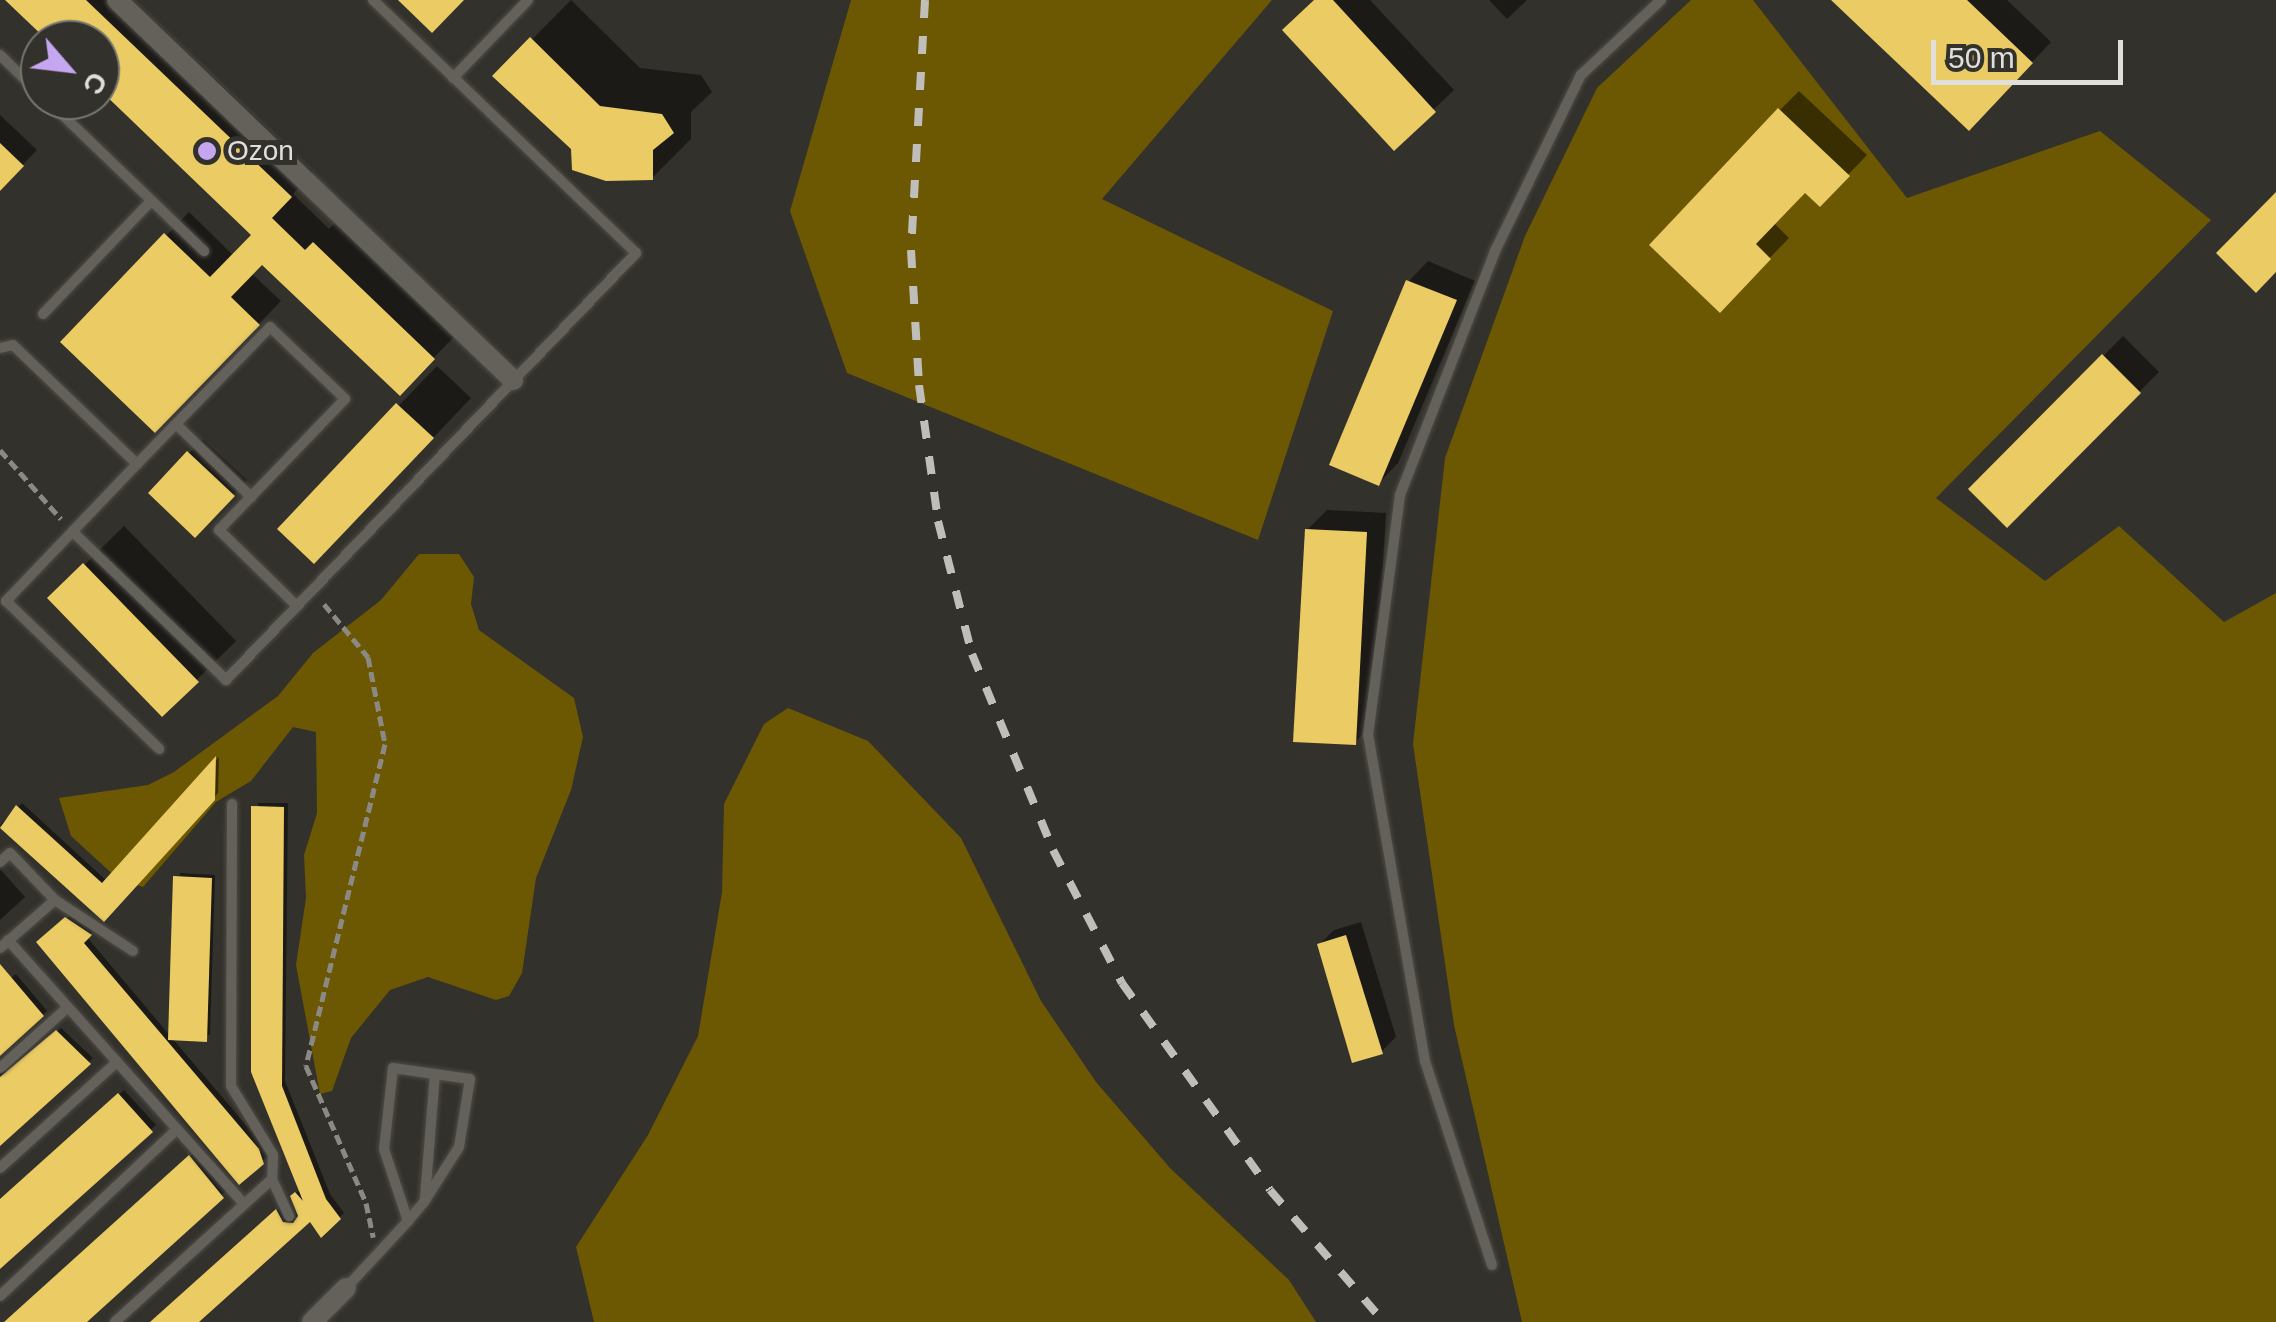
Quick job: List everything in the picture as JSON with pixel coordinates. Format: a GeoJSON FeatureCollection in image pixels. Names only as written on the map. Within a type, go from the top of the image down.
{"type":"FeatureCollection","features":[{"type":"Feature","properties":{"kind":"street"},"geometry":{"type":"LineString","coordinates":[[117,0],[513,380]]}},
{"type":"Feature","properties":{"kind":"street"},"geometry":{"type":"LineString","coordinates":[[312,1322],[346,1288]]}},
{"type":"Feature","properties":{"kind":"street"},"geometry":{"type":"LineString","coordinates":[[340,1322],[346,1288]]}},
{"type":"Feature","properties":{"kind":"lane"},"geometry":{"type":"LineString","coordinates":[[72,532],[226,680],[636,253],[372,0]]}},
{"type":"Feature","properties":{"kind":"lane"},"geometry":{"type":"LineString","coordinates":[[454,78],[528,0]]}},
{"type":"Feature","properties":{"kind":"lane"},"geometry":{"type":"LineString","coordinates":[[1492,1265],[1426,1061],[1368,735],[1400,495],[1496,251],[1581,75],[1661,0]]}},
{"type":"Feature","properties":{"kind":"lane"},"geometry":{"type":"LineString","coordinates":[[0,55],[20,74]]}},
{"type":"Feature","properties":{"kind":"lane"},"geometry":{"type":"LineString","coordinates":[[67,120],[204,252]]}},
{"type":"Feature","properties":{"kind":"lane"},"geometry":{"type":"LineString","coordinates":[[43,314],[152,201]]}},
{"type":"Feature","properties":{"kind":"lane"},"geometry":{"type":"LineString","coordinates":[[159,749],[6,602],[270,326],[345,399],[219,530],[298,606]]}},
{"type":"Feature","properties":{"kind":"lane"},"geometry":{"type":"LineString","coordinates":[[0,348],[13,345],[137,464]]}},
{"type":"Feature","properties":{"kind":"lane"},"geometry":{"type":"LineString","coordinates":[[176,424],[251,497]]}},
{"type":"Feature","properties":{"kind":"lane"},"geometry":{"type":"LineString","coordinates":[[232,804],[231,1086],[273,1155],[272,1179],[290,1216]]}},
{"type":"Feature","properties":{"kind":"lane"},"geometry":{"type":"LineString","coordinates":[[0,862],[10,853],[55,900],[133,951]]}},
{"type":"Feature","properties":{"kind":"lane"},"geometry":{"type":"LineString","coordinates":[[55,900],[4,944],[68,1007],[244,1204]]}},
{"type":"Feature","properties":{"kind":"lane"},"geometry":{"type":"LineString","coordinates":[[0,1068],[68,1007]]}},
{"type":"Feature","properties":{"kind":"lane"},"geometry":{"type":"LineString","coordinates":[[0,1168],[117,1062]]}},
{"type":"Feature","properties":{"kind":"lane"},"geometry":{"type":"LineString","coordinates":[[346,1288],[408,1221],[424,1202],[459,1147],[470,1079],[393,1068],[384,1149],[408,1221]]}},
{"type":"Feature","properties":{"kind":"lane"},"geometry":{"type":"LineString","coordinates":[[424,1202],[435,1074]]}},
{"type":"Feature","properties":{"kind":"lane"},"geometry":{"type":"LineString","coordinates":[[0,1296],[177,1130]]}},
{"type":"Feature","properties":{"kind":"lane"},"geometry":{"type":"LineString","coordinates":[[114,1322],[272,1179]]}},
{"type":"Feature","properties":{"kind":"path"},"geometry":{"type":"LineString","coordinates":[[0,450],[72,532]]}},
{"type":"Feature","properties":{"kind":"path"},"geometry":{"type":"LineString","coordinates":[[312,590],[368,657],[385,744],[306,1066],[366,1203],[376,1256]]}},
{"type":"Feature","properties":{"kind":"shaded area"},"geometry":{"type":"Polygon","coordinates":[[[851,0],[1272,0],[1102,199],[1333,311],[1258,540],[847,373],[790,211],[851,0]]]}},
{"type":"Feature","properties":{"kind":"shaded area"},"geometry":{"type":"Polygon","coordinates":[[[1691,0],[1753,0],[1907,198],[2100,131],[2211,220],[1936,498],[2045,581],[2119,526],[2224,622],[2276,593],[2276,1322],[1522,1322],[1454,1025],[1413,744],[1445,458],[1525,236],[1597,88],[1691,0]]]}},
{"type":"Feature","properties":{"kind":"shaded area"},"geometry":{"type":"Polygon","coordinates":[[[419,554],[459,554],[474,577],[471,604],[479,630],[574,698],[583,737],[571,790],[536,878],[522,973],[509,996],[496,1000],[428,977],[390,990],[351,1038],[332,1091],[320,1094],[296,965],[306,898],[304,855],[317,813],[316,732],[293,727],[251,781],[216,802],[143,887],[118,879],[71,836],[59,798],[148,785],[174,772],[278,696],[313,653],[381,600],[419,554]]]}},
{"type":"Feature","properties":{"kind":"shaded area"},"geometry":{"type":"Polygon","coordinates":[[[788,708],[868,741],[961,838],[1041,1001],[1096,1082],[1170,1168],[1289,1280],[1316,1322],[594,1322],[576,1247],[648,1135],[698,1036],[722,892],[724,804],[764,724],[788,708]]]}},
{"type":"Feature","properties":{"kind":"building"},"geometry":{"type":"Polygon","coordinates":[[[5,0],[86,0],[107,20],[26,20],[5,0]]]}},
{"type":"Feature","properties":{"kind":"building"},"geometry":{"type":"Polygon","coordinates":[[[398,0],[464,0],[432,33],[398,0]]]}},
{"type":"Feature","properties":{"kind":"building"},"geometry":{"type":"Polygon","coordinates":[[[1314,0],[1333,0],[1436,112],[1394,151],[1282,30],[1314,0]]]}},
{"type":"Feature","properties":{"kind":"building"},"geometry":{"type":"Polygon","coordinates":[[[1831,0],[1967,0],[2033,63],[1969,131],[1831,0]]]}},
{"type":"Feature","properties":{"kind":"building"},"geometry":{"type":"Polygon","coordinates":[[[120,33],[292,197],[272,218],[305,250],[313,242],[435,359],[400,396],[262,265],[231,297],[260,325],[155,433],[60,342],[164,233],[210,277],[251,235],[120,109],[120,33]]]}},
{"type":"Feature","properties":{"kind":"building"},"geometry":{"type":"Polygon","coordinates":[[[530,37],[600,106],[662,114],[674,133],[653,150],[653,180],[606,181],[572,170],[571,149],[492,76],[530,37]]]}},
{"type":"Feature","properties":{"kind":"building"},"geometry":{"type":"Polygon","coordinates":[[[1778,108],[1850,176],[1820,207],[1805,193],[1756,244],[1771,259],[1720,313],[1649,245],[1778,108]]]}},
{"type":"Feature","properties":{"kind":"building"},"geometry":{"type":"Polygon","coordinates":[[[0,143],[24,166],[0,191],[0,143]]]}},
{"type":"Feature","properties":{"kind":"building"},"geometry":{"type":"Polygon","coordinates":[[[2276,192],[2276,272],[2256,293],[2216,253],[2276,192]]]}},
{"type":"Feature","properties":{"kind":"building"},"geometry":{"type":"Polygon","coordinates":[[[1406,280],[1457,300],[1379,486],[1329,465],[1406,280]]]}},
{"type":"Feature","properties":{"kind":"building"},"geometry":{"type":"Polygon","coordinates":[[[2102,354],[2141,393],[2007,528],[1968,489],[2102,354]]]}},
{"type":"Feature","properties":{"kind":"building"},"geometry":{"type":"Polygon","coordinates":[[[396,403],[434,438],[314,564],[277,529],[396,403]]]}},
{"type":"Feature","properties":{"kind":"building"},"geometry":{"type":"Polygon","coordinates":[[[187,451],[235,496],[195,538],[148,493],[187,451]]]}},
{"type":"Feature","properties":{"kind":"building"},"geometry":{"type":"Polygon","coordinates":[[[1305,529],[1367,532],[1356,745],[1293,742],[1305,529]]]}},
{"type":"Feature","properties":{"kind":"building"},"geometry":{"type":"Polygon","coordinates":[[[83,563],[199,682],[162,717],[47,598],[83,563]]]}},
{"type":"Feature","properties":{"kind":"building"},"geometry":{"type":"Polygon","coordinates":[[[216,756],[215,800],[104,922],[0,828],[16,805],[102,883],[216,756]]]}},
{"type":"Feature","properties":{"kind":"building"},"geometry":{"type":"Polygon","coordinates":[[[251,806],[284,807],[282,1086],[326,1199],[341,1219],[321,1238],[310,1222],[199,1322],[150,1322],[276,1209],[283,1222],[293,1223],[298,1216],[290,1196],[295,1192],[303,1201],[251,1072],[251,806]]]}},
{"type":"Feature","properties":{"kind":"building"},"geometry":{"type":"Polygon","coordinates":[[[173,876],[212,878],[207,1042],[168,1040],[173,876]]]}},
{"type":"Feature","properties":{"kind":"building"},"geometry":{"type":"Polygon","coordinates":[[[65,917],[92,935],[84,943],[259,1149],[264,1164],[239,1185],[36,942],[65,917]]]}},
{"type":"Feature","properties":{"kind":"building"},"geometry":{"type":"Polygon","coordinates":[[[1346,935],[1383,1054],[1352,1063],[1317,944],[1346,935]]]}},
{"type":"Feature","properties":{"kind":"building"},"geometry":{"type":"Polygon","coordinates":[[[0,964],[44,1016],[0,1056],[0,964]]]}},
{"type":"Feature","properties":{"kind":"building"},"geometry":{"type":"Polygon","coordinates":[[[56,1030],[91,1064],[0,1146],[0,1077],[56,1030]]]}},
{"type":"Feature","properties":{"kind":"building"},"geometry":{"type":"Polygon","coordinates":[[[118,1093],[153,1132],[0,1269],[0,1199],[118,1093]]]}},
{"type":"Feature","properties":{"kind":"building"},"geometry":{"type":"Polygon","coordinates":[[[189,1155],[224,1198],[87,1322],[4,1322],[189,1155]]]}},
{"type":"Feature","properties":{"kind":"railway"},"geometry":{"type":"LineString","coordinates":[[925,0],[911,250],[919,385],[938,521],[972,654],[1053,850],[1122,983],[1270,1190],[1384,1322]]}},
{"type":"Feature","properties":{"kind":"place","name":"Ozon"},"geometry":{"type":"Point","coordinates":[207,151]}}]}
